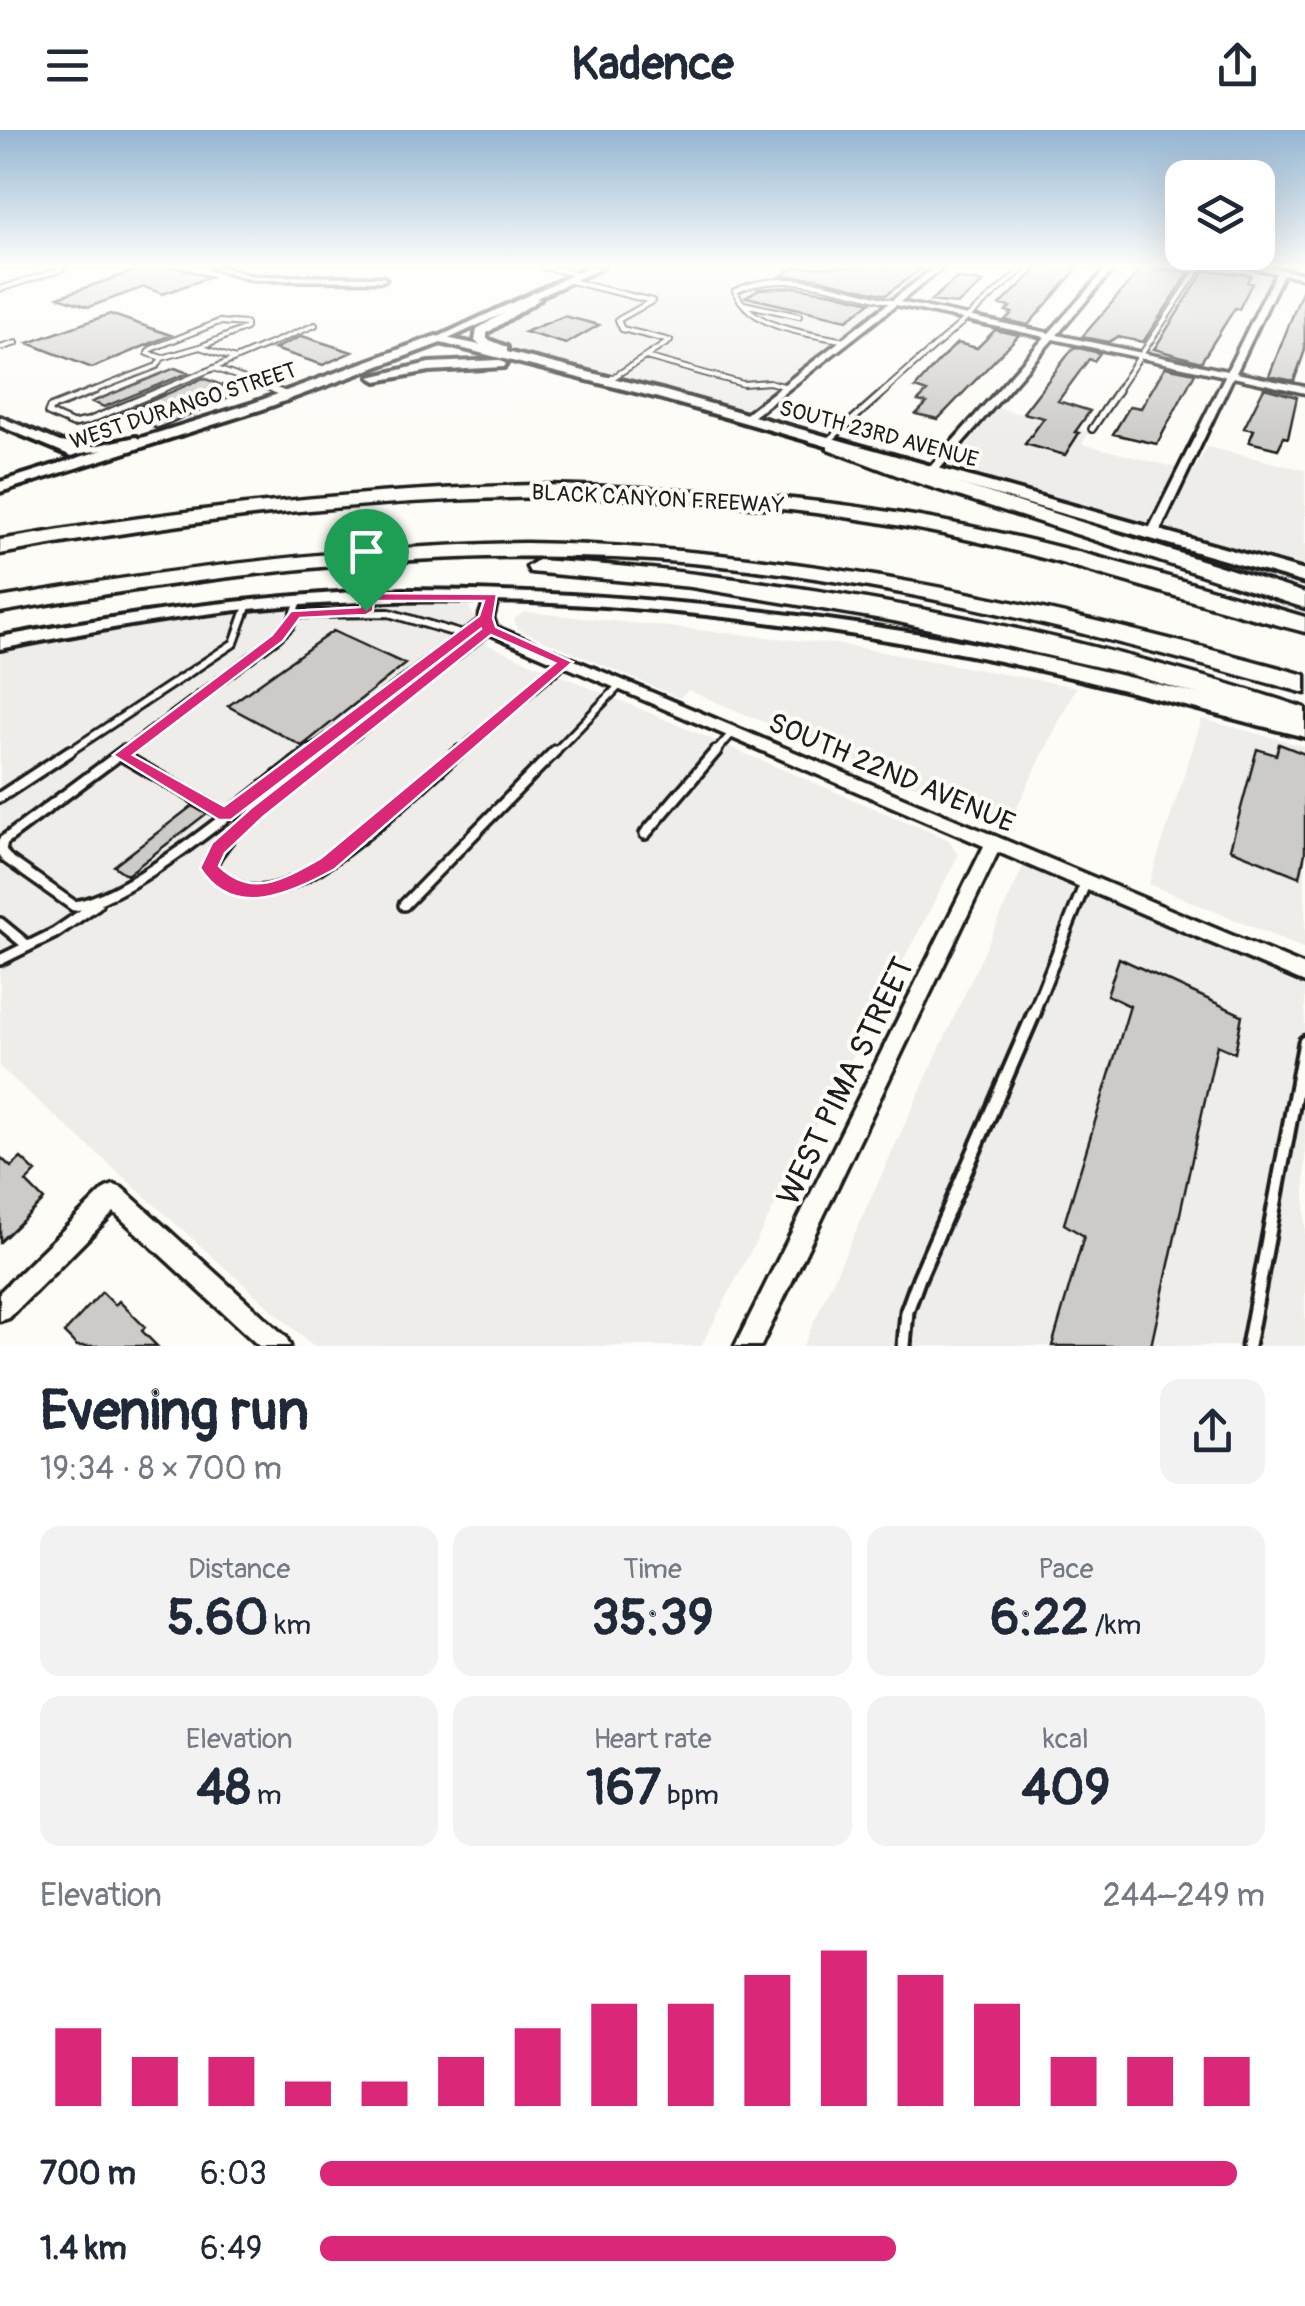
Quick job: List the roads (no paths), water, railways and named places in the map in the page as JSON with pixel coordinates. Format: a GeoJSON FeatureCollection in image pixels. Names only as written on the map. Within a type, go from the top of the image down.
{"type":"FeatureCollection","features":[{"type":"Feature","properties":{"kind":"highway"},"geometry":{"type":"LineString","coordinates":[[830,444],[1305,601]]}},
{"type":"Feature","properties":{"kind":"highway","name":"BLACK CANYON FREEWAY"},"geometry":{"type":"LineString","coordinates":[[0,547],[210,510],[324,498],[462,490],[686,496],[857,513],[975,534],[1134,574],[1305,625]]}},
{"type":"Feature","properties":{"kind":"highway"},"geometry":{"type":"LineString","coordinates":[[0,605],[241,569],[513,550],[716,559],[897,583],[1032,610],[1305,684]]}},
{"type":"Feature","properties":{"kind":"highway"},"geometry":{"type":"LineString","coordinates":[[241,569],[512,566],[710,584],[898,614],[1036,644],[1305,718]]}},
{"type":"Feature","properties":{"kind":"main road"},"geometry":{"type":"LineString","coordinates":[[492,324],[480,337],[488,344],[534,360]]}},
{"type":"Feature","properties":{"kind":"main road","name":"SOUTH 23RD AVENUE"},"geometry":{"type":"LineString","coordinates":[[440,339],[609,380],[1305,576]]}},
{"type":"Feature","properties":{"kind":"main road","name":"WEST DURANGO STREET"},"geometry":{"type":"LineString","coordinates":[[0,487],[288,396],[440,339]]}},
{"type":"Feature","properties":{"kind":"main road"},"geometry":{"type":"LineString","coordinates":[[0,495],[166,446],[362,381],[429,367],[524,367],[678,401]]}},
{"type":"Feature","properties":{"kind":"main road"},"geometry":{"type":"LineString","coordinates":[[0,643],[248,604],[297,607],[492,597],[711,610],[906,637],[1118,680],[1305,729]]}},
{"type":"Feature","properties":{"kind":"street","name":"WEST DURANGO STREET"},"geometry":{"type":"LineString","coordinates":[[440,339],[476,324]]}},
{"type":"Feature","properties":{"kind":"street"},"geometry":{"type":"LineString","coordinates":[[746,419],[868,324]]}},
{"type":"Feature","properties":{"kind":"street"},"geometry":{"type":"LineString","coordinates":[[996,324],[1305,390]]}},
{"type":"Feature","properties":{"kind":"street"},"geometry":{"type":"LineString","coordinates":[[933,470],[1063,324]]}},
{"type":"Feature","properties":{"kind":"street"},"geometry":{"type":"LineString","coordinates":[[1153,533],[1256,324]]}},
{"type":"Feature","properties":{"kind":"street"},"geometry":{"type":"LineString","coordinates":[[0,421],[88,459]]}},
{"type":"Feature","properties":{"kind":"street"},"geometry":{"type":"LineString","coordinates":[[59,446],[94,450],[164,435]]}},
{"type":"Feature","properties":{"kind":"street"},"geometry":{"type":"LineString","coordinates":[[48,472],[62,456],[59,446]]}},
{"type":"Feature","properties":{"kind":"street"},"geometry":{"type":"LineString","coordinates":[[488,624],[492,597]]}},
{"type":"Feature","properties":{"kind":"street","name":"SOUTH 22ND AVENUE"},"geometry":{"type":"LineString","coordinates":[[488,624],[565,662],[1305,975]]}},
{"type":"Feature","properties":{"kind":"street","name":"WEST PIMA STREET"},"geometry":{"type":"LineString","coordinates":[[748,1346],[994,843]]}},
{"type":"Feature","properties":{"kind":"street"},"geometry":{"type":"LineString","coordinates":[[0,1309],[114,1196],[278,1346]]}},
{"type":"Feature","properties":{"kind":"lane"},"geometry":{"type":"LineString","coordinates":[[215,324],[148,353],[162,358],[200,347],[246,328],[243,324]]}},
{"type":"Feature","properties":{"kind":"lane"},"geometry":{"type":"LineString","coordinates":[[162,358],[157,366],[48,412],[73,424],[88,422],[314,324]]}},
{"type":"Feature","properties":{"kind":"lane"},"geometry":{"type":"LineString","coordinates":[[609,380],[670,341],[622,328],[620,324]]}},
{"type":"Feature","properties":{"kind":"lane"},"geometry":{"type":"LineString","coordinates":[[773,324],[846,341]]}},
{"type":"Feature","properties":{"kind":"lane"},"geometry":{"type":"LineString","coordinates":[[830,444],[964,324]]}},
{"type":"Feature","properties":{"kind":"lane"},"geometry":{"type":"LineString","coordinates":[[1092,429],[1160,324]]}},
{"type":"Feature","properties":{"kind":"lane"},"geometry":{"type":"LineString","coordinates":[[0,348],[16,343]]}},
{"type":"Feature","properties":{"kind":"lane"},"geometry":{"type":"LineString","coordinates":[[200,347],[235,359]]}},
{"type":"Feature","properties":{"kind":"lane"},"geometry":{"type":"LineString","coordinates":[[646,357],[744,384],[768,382],[787,387]]}},
{"type":"Feature","properties":{"kind":"lane"},"geometry":{"type":"LineString","coordinates":[[214,368],[288,396]]}},
{"type":"Feature","properties":{"kind":"lane"},"geometry":{"type":"LineString","coordinates":[[0,796],[234,643],[248,604]]}},
{"type":"Feature","properties":{"kind":"lane"},"geometry":{"type":"LineString","coordinates":[[367,604],[460,634]]}},
{"type":"Feature","properties":{"kind":"lane"},"geometry":{"type":"LineString","coordinates":[[109,896],[74,906],[6,858],[1,850],[4,841],[278,638],[297,607]]}},
{"type":"Feature","properties":{"kind":"lane"},"geometry":{"type":"LineString","coordinates":[[0,960],[146,875],[460,634],[488,624]]}},
{"type":"Feature","properties":{"kind":"lane"},"geometry":{"type":"LineString","coordinates":[[488,624],[257,812],[219,848],[209,868],[229,888],[250,893],[293,883],[328,864],[565,662]]}},
{"type":"Feature","properties":{"kind":"lane"},"geometry":{"type":"LineString","coordinates":[[404,904],[620,685]]}},
{"type":"Feature","properties":{"kind":"lane"},"geometry":{"type":"LineString","coordinates":[[645,834],[733,732]]}},
{"type":"Feature","properties":{"kind":"lane"},"geometry":{"type":"LineString","coordinates":[[121,755],[225,815]]}},
{"type":"Feature","properties":{"kind":"lane"},"geometry":{"type":"LineString","coordinates":[[904,1346],[908,1312],[919,1278],[1068,934],[1086,882]]}},
{"type":"Feature","properties":{"kind":"lane"},"geometry":{"type":"LineString","coordinates":[[0,923],[28,946]]}},
{"type":"Feature","properties":{"kind":"lane"},"geometry":{"type":"LineString","coordinates":[[1248,1346],[1305,1042]]}}]}
